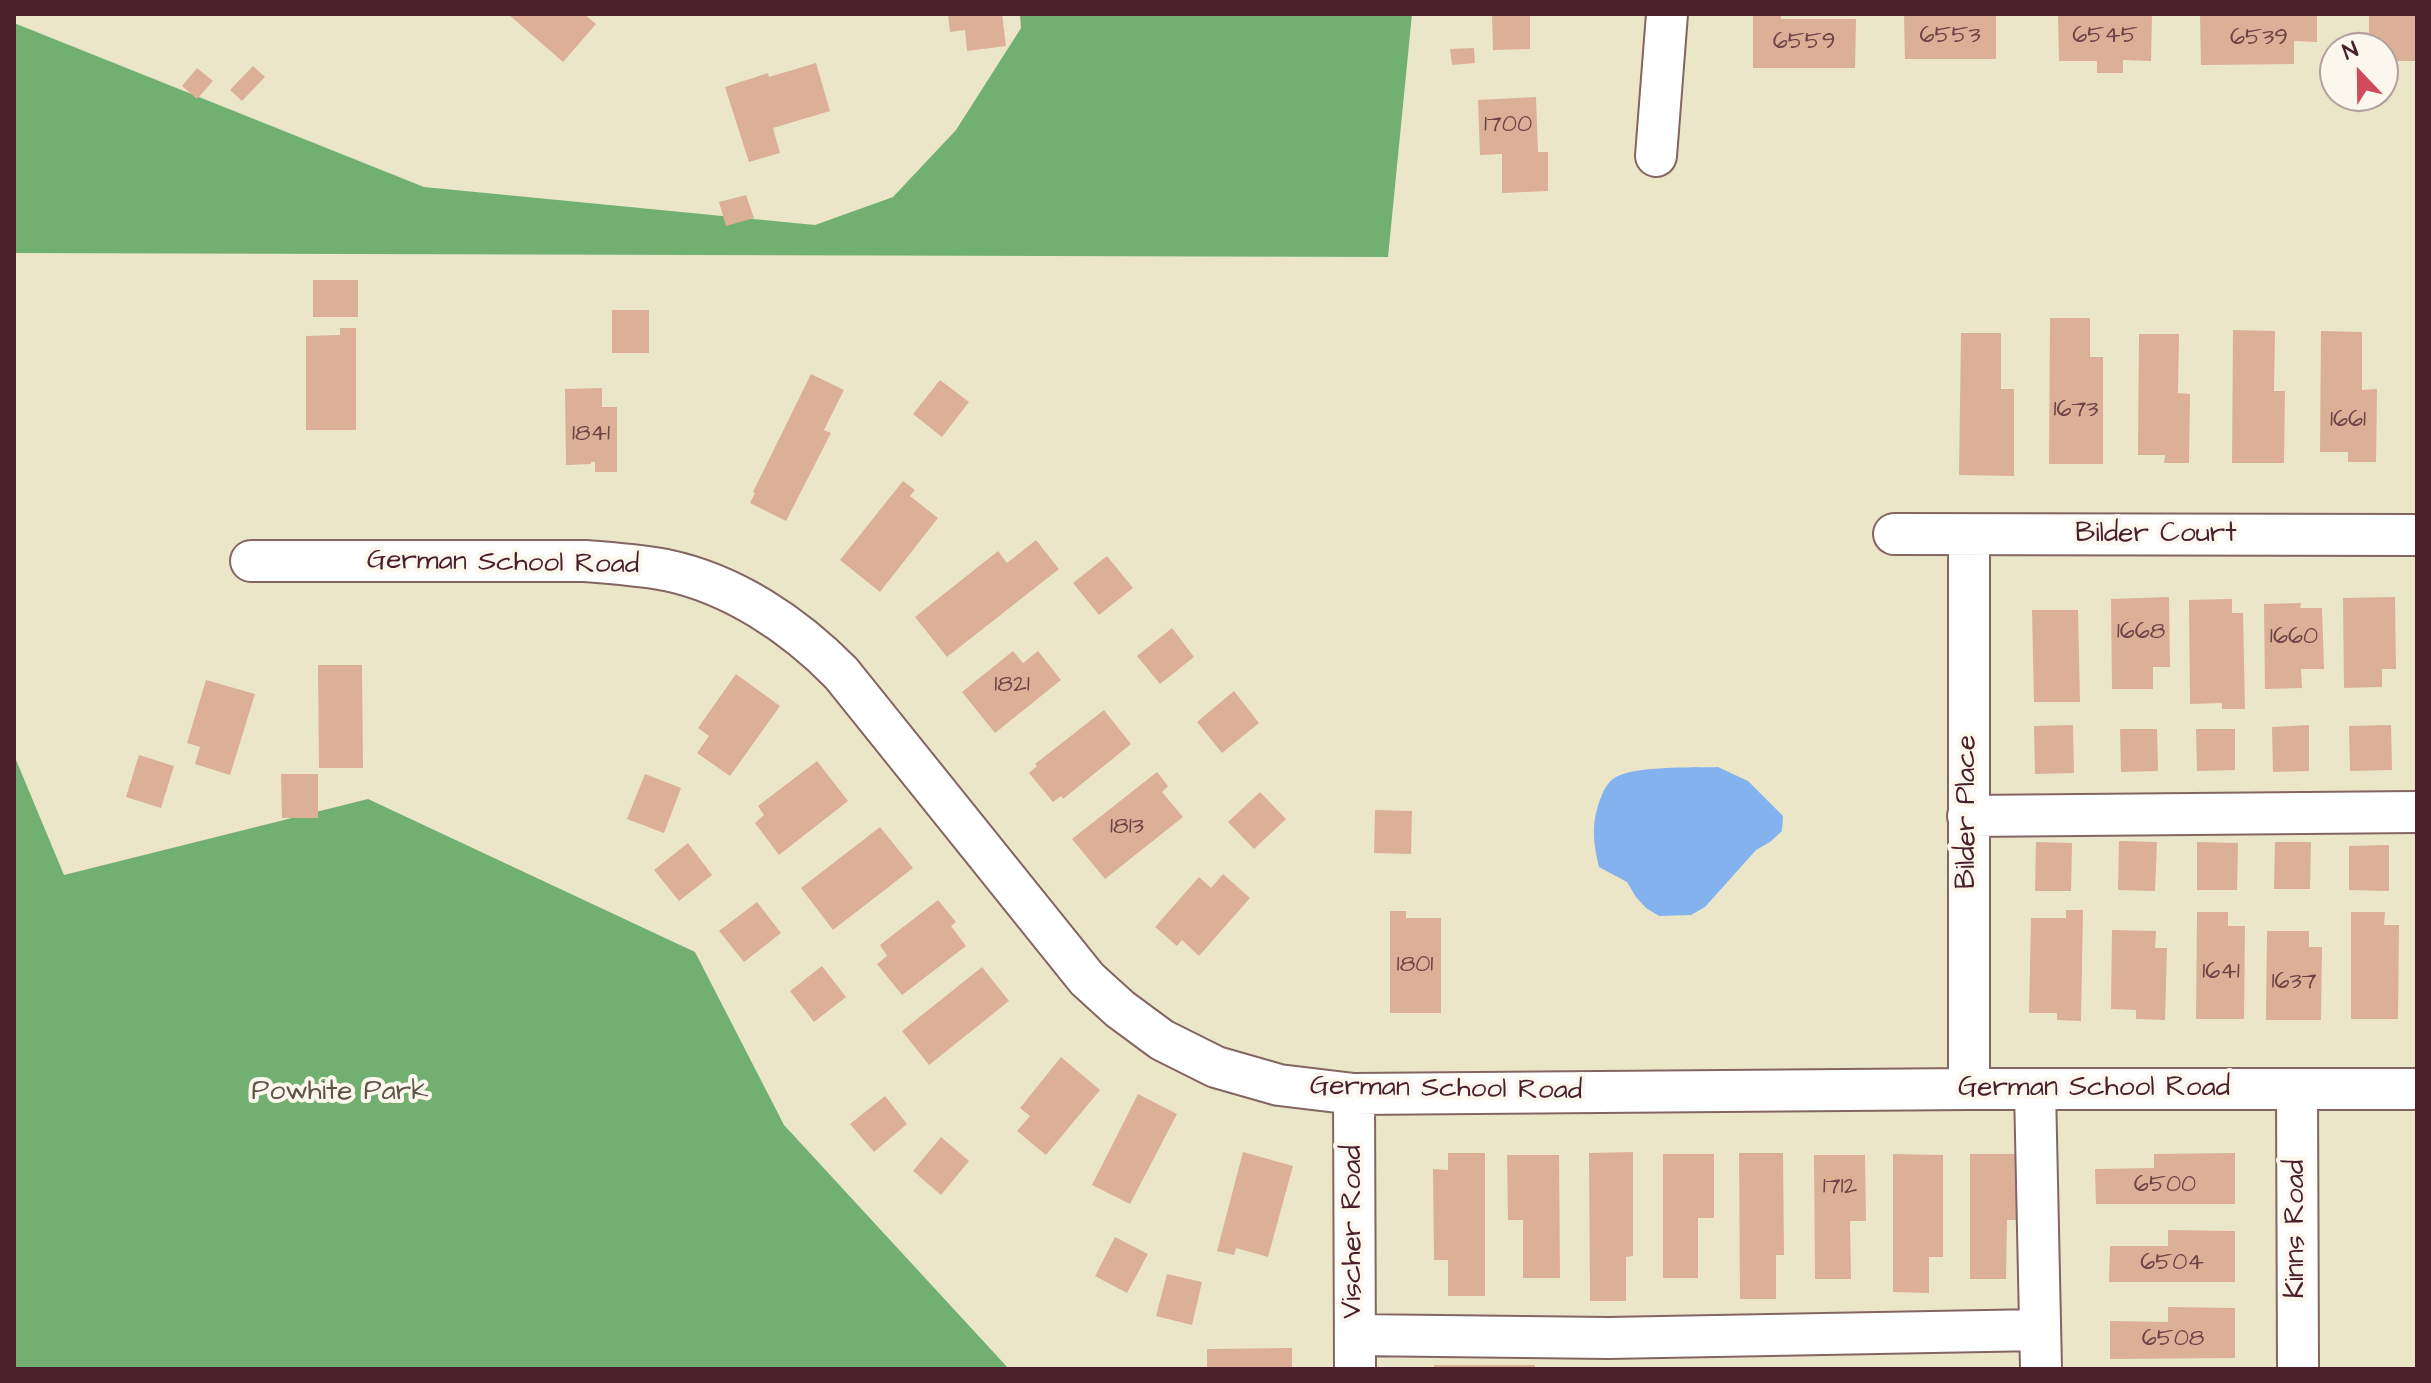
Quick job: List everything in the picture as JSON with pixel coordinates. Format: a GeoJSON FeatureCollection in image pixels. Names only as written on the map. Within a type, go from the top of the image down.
{"type":"FeatureCollection","features":[{"type":"Feature","properties":{"kind":"street"},"geometry":{"type":"LineString","coordinates":[[1656,156],[1667,14]]}},
{"type":"Feature","properties":{"kind":"street","name":"Bilder Court"},"geometry":{"type":"LineString","coordinates":[[1894,534],[2417,535]]}},
{"type":"Feature","properties":{"kind":"street","name":"Bilder Place"},"geometry":{"type":"LineString","coordinates":[[1969,535],[1969,1089]]}},
{"type":"Feature","properties":{"kind":"street","name":"German School Road"},"geometry":{"type":"LineString","coordinates":[[251,561],[585,561],[627,564],[668,570],[746,601],[782,622],[841,673],[1087,979],[1120,1009],[1162,1040],[1216,1067],[1279,1085],[1354,1094],[2417,1089]]}},
{"type":"Feature","properties":{"kind":"street"},"geometry":{"type":"LineString","coordinates":[[1968,816],[2417,812]]}},
{"type":"Feature","properties":{"kind":"street"},"geometry":{"type":"LineString","coordinates":[[1355,1352],[1608,1354],[2040,1350],[2035,1089]]}},
{"type":"Feature","properties":{"kind":"street","name":"Kinns Road"},"geometry":{"type":"LineString","coordinates":[[2297,1089],[2298,1369]]}},
{"type":"Feature","properties":{"kind":"street","name":"Vischer Road"},"geometry":{"type":"LineString","coordinates":[[1354,1094],[1355,1352]]}},
{"type":"Feature","properties":{"kind":"green space"},"geometry":{"type":"Polygon","coordinates":[[[1020,14],[1412,14],[1388,257],[14,253],[14,23],[424,187],[815,225],[893,197],[956,130],[1021,28],[1020,14]]]}},
{"type":"Feature","properties":{"kind":"green space","name":"Powhite Park"},"geometry":{"type":"Polygon","coordinates":[[[14,755],[64,875],[368,799],[695,952],[784,1125],[1009,1369],[14,1369],[14,755]]]}},
{"type":"Feature","properties":{"kind":"water"},"geometry":{"type":"Polygon","coordinates":[[[1718,767],[1748,781],[1783,816],[1782,831],[1756,850],[1705,907],[1691,915],[1659,916],[1646,908],[1627,882],[1599,867],[1594,829],[1602,795],[1613,779],[1634,771],[1718,767]]]}},
{"type":"Feature","properties":{"kind":"building"},"geometry":{"type":"Polygon","coordinates":[[[508,14],[584,14],[596,24],[563,62],[508,14]]]}},
{"type":"Feature","properties":{"kind":"building"},"geometry":{"type":"Polygon","coordinates":[[[948,14],[1002,14],[1006,46],[967,51],[965,30],[950,32],[948,14]]]}},
{"type":"Feature","properties":{"kind":"building"},"geometry":{"type":"Polygon","coordinates":[[[1492,14],[1530,14],[1530,49],[1493,50],[1492,14]]]}},
{"type":"Feature","properties":{"kind":"building"},"geometry":{"type":"Polygon","coordinates":[[[1753,14],[1781,14],[1781,19],[1856,19],[1855,68],[1753,68],[1753,14]]]}},
{"type":"Feature","properties":{"kind":"building"},"geometry":{"type":"Polygon","coordinates":[[[1904,14],[1996,14],[1996,59],[1905,59],[1904,14]]]}},
{"type":"Feature","properties":{"kind":"building"},"geometry":{"type":"Polygon","coordinates":[[[2058,14],[2152,14],[2151,61],[2123,60],[2123,73],[2097,73],[2097,61],[2059,61],[2058,14]]]}},
{"type":"Feature","properties":{"kind":"building"},"geometry":{"type":"Polygon","coordinates":[[[2317,14],[2317,42],[2294,41],[2294,64],[2201,65],[2200,15],[2317,14]]]}},
{"type":"Feature","properties":{"kind":"building"},"geometry":{"type":"Polygon","coordinates":[[[2369,14],[2417,14],[2417,61],[2399,61],[2399,32],[2369,32],[2369,14]]]}},
{"type":"Feature","properties":{"kind":"building"},"geometry":{"type":"Polygon","coordinates":[[[1474,48],[1475,63],[1452,65],[1450,49],[1474,48]]]}},
{"type":"Feature","properties":{"kind":"building"},"geometry":{"type":"Polygon","coordinates":[[[816,63],[830,111],[773,128],[780,153],[749,162],[725,87],[768,73],[769,77],[816,63]]]}},
{"type":"Feature","properties":{"kind":"building"},"geometry":{"type":"Polygon","coordinates":[[[253,66],[265,77],[242,101],[230,90],[253,66]]]}},
{"type":"Feature","properties":{"kind":"building"},"geometry":{"type":"Polygon","coordinates":[[[197,68],[213,81],[197,99],[182,86],[197,68]]]}},
{"type":"Feature","properties":{"kind":"building"},"geometry":{"type":"Polygon","coordinates":[[[1536,97],[1538,152],[1548,152],[1548,191],[1502,193],[1502,154],[1480,155],[1478,100],[1536,97]]]}},
{"type":"Feature","properties":{"kind":"building"},"geometry":{"type":"Polygon","coordinates":[[[746,195],[754,218],[726,226],[719,202],[746,195]]]}},
{"type":"Feature","properties":{"kind":"building"},"geometry":{"type":"Polygon","coordinates":[[[313,280],[358,280],[358,317],[313,317],[313,280]]]}},
{"type":"Feature","properties":{"kind":"building"},"geometry":{"type":"Polygon","coordinates":[[[612,310],[649,310],[649,353],[612,353],[612,310]]]}},
{"type":"Feature","properties":{"kind":"building"},"geometry":{"type":"Polygon","coordinates":[[[2050,318],[2090,318],[2090,357],[2103,357],[2103,464],[2049,464],[2050,318]]]}},
{"type":"Feature","properties":{"kind":"building"},"geometry":{"type":"Polygon","coordinates":[[[340,328],[356,328],[356,430],[306,430],[306,336],[340,335],[340,328]]]}},
{"type":"Feature","properties":{"kind":"building"},"geometry":{"type":"Polygon","coordinates":[[[2233,330],[2275,331],[2274,391],[2285,391],[2284,463],[2232,463],[2233,330]]]}},
{"type":"Feature","properties":{"kind":"building"},"geometry":{"type":"Polygon","coordinates":[[[2321,331],[2362,332],[2362,390],[2377,389],[2376,462],[2348,462],[2348,452],[2320,452],[2321,331]]]}},
{"type":"Feature","properties":{"kind":"building"},"geometry":{"type":"Polygon","coordinates":[[[1961,333],[2001,333],[2001,389],[2014,389],[2014,476],[1959,475],[1961,333]]]}},
{"type":"Feature","properties":{"kind":"building"},"geometry":{"type":"Polygon","coordinates":[[[2139,334],[2179,334],[2178,393],[2190,394],[2189,463],[2164,463],[2165,455],[2138,455],[2139,334]]]}},
{"type":"Feature","properties":{"kind":"building"},"geometry":{"type":"Polygon","coordinates":[[[811,374],[844,390],[824,430],[831,433],[786,521],[750,503],[811,374]]]}},
{"type":"Feature","properties":{"kind":"building"},"geometry":{"type":"Polygon","coordinates":[[[940,380],[969,402],[942,437],[913,414],[940,380]]]}},
{"type":"Feature","properties":{"kind":"building"},"geometry":{"type":"Polygon","coordinates":[[[602,388],[602,407],[617,407],[617,472],[595,472],[595,462],[566,465],[565,389],[602,388]]]}},
{"type":"Feature","properties":{"kind":"building"},"geometry":{"type":"Polygon","coordinates":[[[903,481],[915,490],[910,496],[938,518],[880,592],[840,560],[903,481]]]}},
{"type":"Feature","properties":{"kind":"building"},"geometry":{"type":"Polygon","coordinates":[[[1036,540],[1059,569],[947,657],[915,617],[998,551],[1007,563],[1036,540]]]}},
{"type":"Feature","properties":{"kind":"building"},"geometry":{"type":"Polygon","coordinates":[[[1107,556],[1133,588],[1099,615],[1073,583],[1107,556]]]}},
{"type":"Feature","properties":{"kind":"building"},"geometry":{"type":"Polygon","coordinates":[[[2169,597],[2170,667],[2153,667],[2153,689],[2112,689],[2111,599],[2169,597]]]}},
{"type":"Feature","properties":{"kind":"building"},"geometry":{"type":"Polygon","coordinates":[[[2395,597],[2396,669],[2382,669],[2382,687],[2344,688],[2343,598],[2395,597]]]}},
{"type":"Feature","properties":{"kind":"building"},"geometry":{"type":"Polygon","coordinates":[[[2232,599],[2232,613],[2243,613],[2245,709],[2222,709],[2222,703],[2190,704],[2189,600],[2232,599]]]}},
{"type":"Feature","properties":{"kind":"building"},"geometry":{"type":"Polygon","coordinates":[[[2301,603],[2300,608],[2322,608],[2324,669],[2301,669],[2302,688],[2265,689],[2264,604],[2301,603]]]}},
{"type":"Feature","properties":{"kind":"building"},"geometry":{"type":"Polygon","coordinates":[[[2032,610],[2078,610],[2080,702],[2034,702],[2032,610]]]}},
{"type":"Feature","properties":{"kind":"building"},"geometry":{"type":"Polygon","coordinates":[[[1172,628],[1194,657],[1160,684],[1137,656],[1172,628]]]}},
{"type":"Feature","properties":{"kind":"building"},"geometry":{"type":"Polygon","coordinates":[[[1013,651],[1023,663],[1038,651],[1061,680],[995,733],[962,692],[1013,651]]]}},
{"type":"Feature","properties":{"kind":"building"},"geometry":{"type":"Polygon","coordinates":[[[318,665],[362,665],[363,768],[319,768],[318,665]]]}},
{"type":"Feature","properties":{"kind":"building"},"geometry":{"type":"Polygon","coordinates":[[[736,674],[780,706],[730,776],[697,753],[709,736],[698,728],[736,674]]]}},
{"type":"Feature","properties":{"kind":"building"},"geometry":{"type":"Polygon","coordinates":[[[206,680],[255,694],[230,775],[195,764],[200,747],[187,743],[206,680]]]}},
{"type":"Feature","properties":{"kind":"building"},"geometry":{"type":"Polygon","coordinates":[[[1234,691],[1259,723],[1222,753],[1197,722],[1234,691]]]}},
{"type":"Feature","properties":{"kind":"building"},"geometry":{"type":"Polygon","coordinates":[[[1104,710],[1131,744],[1063,799],[1061,796],[1053,802],[1029,773],[1037,766],[1035,764],[1104,710]]]}},
{"type":"Feature","properties":{"kind":"building"},"geometry":{"type":"Polygon","coordinates":[[[2073,725],[2074,773],[2035,774],[2034,726],[2073,725]]]}},
{"type":"Feature","properties":{"kind":"building"},"geometry":{"type":"Polygon","coordinates":[[[2309,725],[2309,771],[2273,772],[2272,727],[2309,725]]]}},
{"type":"Feature","properties":{"kind":"building"},"geometry":{"type":"Polygon","coordinates":[[[2391,725],[2392,770],[2350,771],[2349,726],[2391,725]]]}},
{"type":"Feature","properties":{"kind":"building"},"geometry":{"type":"Polygon","coordinates":[[[2120,729],[2157,729],[2158,771],[2121,772],[2120,729]]]}},
{"type":"Feature","properties":{"kind":"building"},"geometry":{"type":"Polygon","coordinates":[[[2196,729],[2235,729],[2235,770],[2197,771],[2196,729]]]}},
{"type":"Feature","properties":{"kind":"building"},"geometry":{"type":"Polygon","coordinates":[[[139,755],[174,766],[161,808],[126,797],[139,755]]]}},
{"type":"Feature","properties":{"kind":"building"},"geometry":{"type":"Polygon","coordinates":[[[817,761],[848,801],[779,855],[755,823],[764,815],[758,806],[817,761]]]}},
{"type":"Feature","properties":{"kind":"building"},"geometry":{"type":"Polygon","coordinates":[[[1157,772],[1168,786],[1162,792],[1183,817],[1105,879],[1072,839],[1157,772]]]}},
{"type":"Feature","properties":{"kind":"building"},"geometry":{"type":"Polygon","coordinates":[[[281,774],[318,774],[318,818],[282,818],[281,774]]]}},
{"type":"Feature","properties":{"kind":"building"},"geometry":{"type":"Polygon","coordinates":[[[645,774],[681,788],[664,833],[627,819],[645,774]]]}},
{"type":"Feature","properties":{"kind":"building"},"geometry":{"type":"Polygon","coordinates":[[[1260,792],[1286,819],[1254,849],[1228,822],[1260,792]]]}},
{"type":"Feature","properties":{"kind":"building"},"geometry":{"type":"Polygon","coordinates":[[[1375,810],[1412,811],[1411,854],[1374,853],[1375,810]]]}},
{"type":"Feature","properties":{"kind":"building"},"geometry":{"type":"Polygon","coordinates":[[[880,827],[913,868],[833,930],[801,888],[880,827]]]}},
{"type":"Feature","properties":{"kind":"building"},"geometry":{"type":"Polygon","coordinates":[[[2119,841],[2157,842],[2155,891],[2118,890],[2119,841]]]}},
{"type":"Feature","properties":{"kind":"building"},"geometry":{"type":"Polygon","coordinates":[[[2036,842],[2072,843],[2071,891],[2035,891],[2036,842]]]}},
{"type":"Feature","properties":{"kind":"building"},"geometry":{"type":"Polygon","coordinates":[[[2197,842],[2238,843],[2237,890],[2197,890],[2197,842]]]}},
{"type":"Feature","properties":{"kind":"building"},"geometry":{"type":"Polygon","coordinates":[[[2275,842],[2311,842],[2310,889],[2274,889],[2275,842]]]}},
{"type":"Feature","properties":{"kind":"building"},"geometry":{"type":"Polygon","coordinates":[[[688,843],[712,875],[679,901],[654,870],[688,843]]]}},
{"type":"Feature","properties":{"kind":"building"},"geometry":{"type":"Polygon","coordinates":[[[2389,845],[2389,891],[2349,890],[2349,846],[2389,845]]]}},
{"type":"Feature","properties":{"kind":"building"},"geometry":{"type":"Polygon","coordinates":[[[1223,874],[1250,898],[1199,956],[1182,940],[1177,946],[1155,927],[1199,877],[1211,888],[1223,874]]]}},
{"type":"Feature","properties":{"kind":"building"},"geometry":{"type":"Polygon","coordinates":[[[938,900],[956,922],[951,926],[966,946],[902,995],[877,964],[887,956],[880,945],[938,900]]]}},
{"type":"Feature","properties":{"kind":"building"},"geometry":{"type":"Polygon","coordinates":[[[757,902],[781,933],[744,962],[719,931],[757,902]]]}},
{"type":"Feature","properties":{"kind":"building"},"geometry":{"type":"Polygon","coordinates":[[[2066,910],[2083,910],[2081,1021],[2057,1020],[2057,1013],[2029,1013],[2031,918],[2066,918],[2066,910]]]}},
{"type":"Feature","properties":{"kind":"building"},"geometry":{"type":"Polygon","coordinates":[[[1390,911],[1406,911],[1406,918],[1441,918],[1441,1013],[1390,1013],[1390,911]]]}},
{"type":"Feature","properties":{"kind":"building"},"geometry":{"type":"Polygon","coordinates":[[[2197,912],[2228,912],[2228,926],[2245,926],[2244,1019],[2196,1019],[2197,912]]]}},
{"type":"Feature","properties":{"kind":"building"},"geometry":{"type":"Polygon","coordinates":[[[2351,912],[2385,912],[2384,925],[2399,925],[2398,1019],[2351,1019],[2351,912]]]}},
{"type":"Feature","properties":{"kind":"building"},"geometry":{"type":"Polygon","coordinates":[[[2112,930],[2156,931],[2155,948],[2167,948],[2165,1020],[2136,1019],[2136,1010],[2111,1009],[2112,930]]]}},
{"type":"Feature","properties":{"kind":"building"},"geometry":{"type":"Polygon","coordinates":[[[2267,931],[2309,931],[2309,947],[2322,947],[2321,1020],[2266,1020],[2267,931]]]}},
{"type":"Feature","properties":{"kind":"building"},"geometry":{"type":"Polygon","coordinates":[[[822,966],[846,997],[814,1022],[790,991],[822,966]]]}},
{"type":"Feature","properties":{"kind":"building"},"geometry":{"type":"Polygon","coordinates":[[[982,967],[1009,1001],[929,1065],[902,1031],[982,967]]]}},
{"type":"Feature","properties":{"kind":"building"},"geometry":{"type":"Polygon","coordinates":[[[1061,1057],[1100,1090],[1046,1155],[1017,1131],[1030,1116],[1020,1108],[1061,1057]]]}},
{"type":"Feature","properties":{"kind":"building"},"geometry":{"type":"Polygon","coordinates":[[[1138,1094],[1177,1114],[1130,1204],[1092,1185],[1138,1094]]]}},
{"type":"Feature","properties":{"kind":"building"},"geometry":{"type":"Polygon","coordinates":[[[885,1096],[907,1124],[874,1152],[850,1124],[885,1096]]]}},
{"type":"Feature","properties":{"kind":"building"},"geometry":{"type":"Polygon","coordinates":[[[941,1137],[969,1161],[941,1195],[913,1171],[941,1137]]]}},
{"type":"Feature","properties":{"kind":"building"},"geometry":{"type":"Polygon","coordinates":[[[1243,1152],[1293,1166],[1268,1257],[1236,1248],[1234,1255],[1217,1251],[1243,1152]]]}},
{"type":"Feature","properties":{"kind":"building"},"geometry":{"type":"Polygon","coordinates":[[[1633,1152],[1633,1256],[1626,1257],[1626,1301],[1590,1301],[1589,1153],[1633,1152]]]}},
{"type":"Feature","properties":{"kind":"building"},"geometry":{"type":"Polygon","coordinates":[[[1448,1153],[1485,1153],[1485,1296],[1448,1296],[1448,1260],[1434,1260],[1433,1169],[1448,1170],[1448,1153]]]}},
{"type":"Feature","properties":{"kind":"building"},"geometry":{"type":"Polygon","coordinates":[[[1739,1153],[1783,1153],[1784,1255],[1776,1255],[1776,1299],[1740,1299],[1739,1153]]]}},
{"type":"Feature","properties":{"kind":"building"},"geometry":{"type":"Polygon","coordinates":[[[2235,1153],[2235,1204],[2096,1204],[2095,1169],[2154,1168],[2154,1154],[2235,1153]]]}},
{"type":"Feature","properties":{"kind":"building"},"geometry":{"type":"Polygon","coordinates":[[[1663,1154],[1714,1154],[1714,1218],[1698,1218],[1698,1278],[1663,1278],[1663,1154]]]}},
{"type":"Feature","properties":{"kind":"building"},"geometry":{"type":"Polygon","coordinates":[[[1893,1154],[1943,1155],[1943,1257],[1929,1257],[1929,1293],[1893,1292],[1893,1154]]]}},
{"type":"Feature","properties":{"kind":"building"},"geometry":{"type":"Polygon","coordinates":[[[1970,1154],[2021,1154],[2021,1220],[2007,1220],[2006,1279],[1970,1279],[1970,1154]]]}},
{"type":"Feature","properties":{"kind":"building"},"geometry":{"type":"Polygon","coordinates":[[[1507,1155],[1559,1155],[1560,1278],[1523,1278],[1523,1220],[1508,1220],[1507,1155]]]}},
{"type":"Feature","properties":{"kind":"building"},"geometry":{"type":"Polygon","coordinates":[[[1814,1155],[1865,1155],[1866,1221],[1850,1221],[1851,1279],[1815,1279],[1814,1155]]]}},
{"type":"Feature","properties":{"kind":"building"},"geometry":{"type":"Polygon","coordinates":[[[2168,1230],[2235,1231],[2235,1282],[2109,1282],[2110,1246],[2168,1246],[2168,1230]]]}},
{"type":"Feature","properties":{"kind":"building"},"geometry":{"type":"Polygon","coordinates":[[[1115,1237],[1148,1254],[1127,1293],[1095,1276],[1115,1237]]]}},
{"type":"Feature","properties":{"kind":"building"},"geometry":{"type":"Polygon","coordinates":[[[1167,1274],[1202,1282],[1192,1325],[1156,1316],[1167,1274]]]}},
{"type":"Feature","properties":{"kind":"building"},"geometry":{"type":"Polygon","coordinates":[[[2168,1307],[2235,1308],[2235,1358],[2110,1359],[2110,1321],[2168,1322],[2168,1307]]]}},
{"type":"Feature","properties":{"kind":"building"},"geometry":{"type":"Polygon","coordinates":[[[1292,1348],[1292,1369],[1207,1369],[1207,1349],[1292,1348]]]}},
{"type":"Feature","properties":{"kind":"building"},"geometry":{"type":"Polygon","coordinates":[[[1434,1365],[1535,1365],[1535,1369],[1434,1369],[1434,1365]]]}}]}
